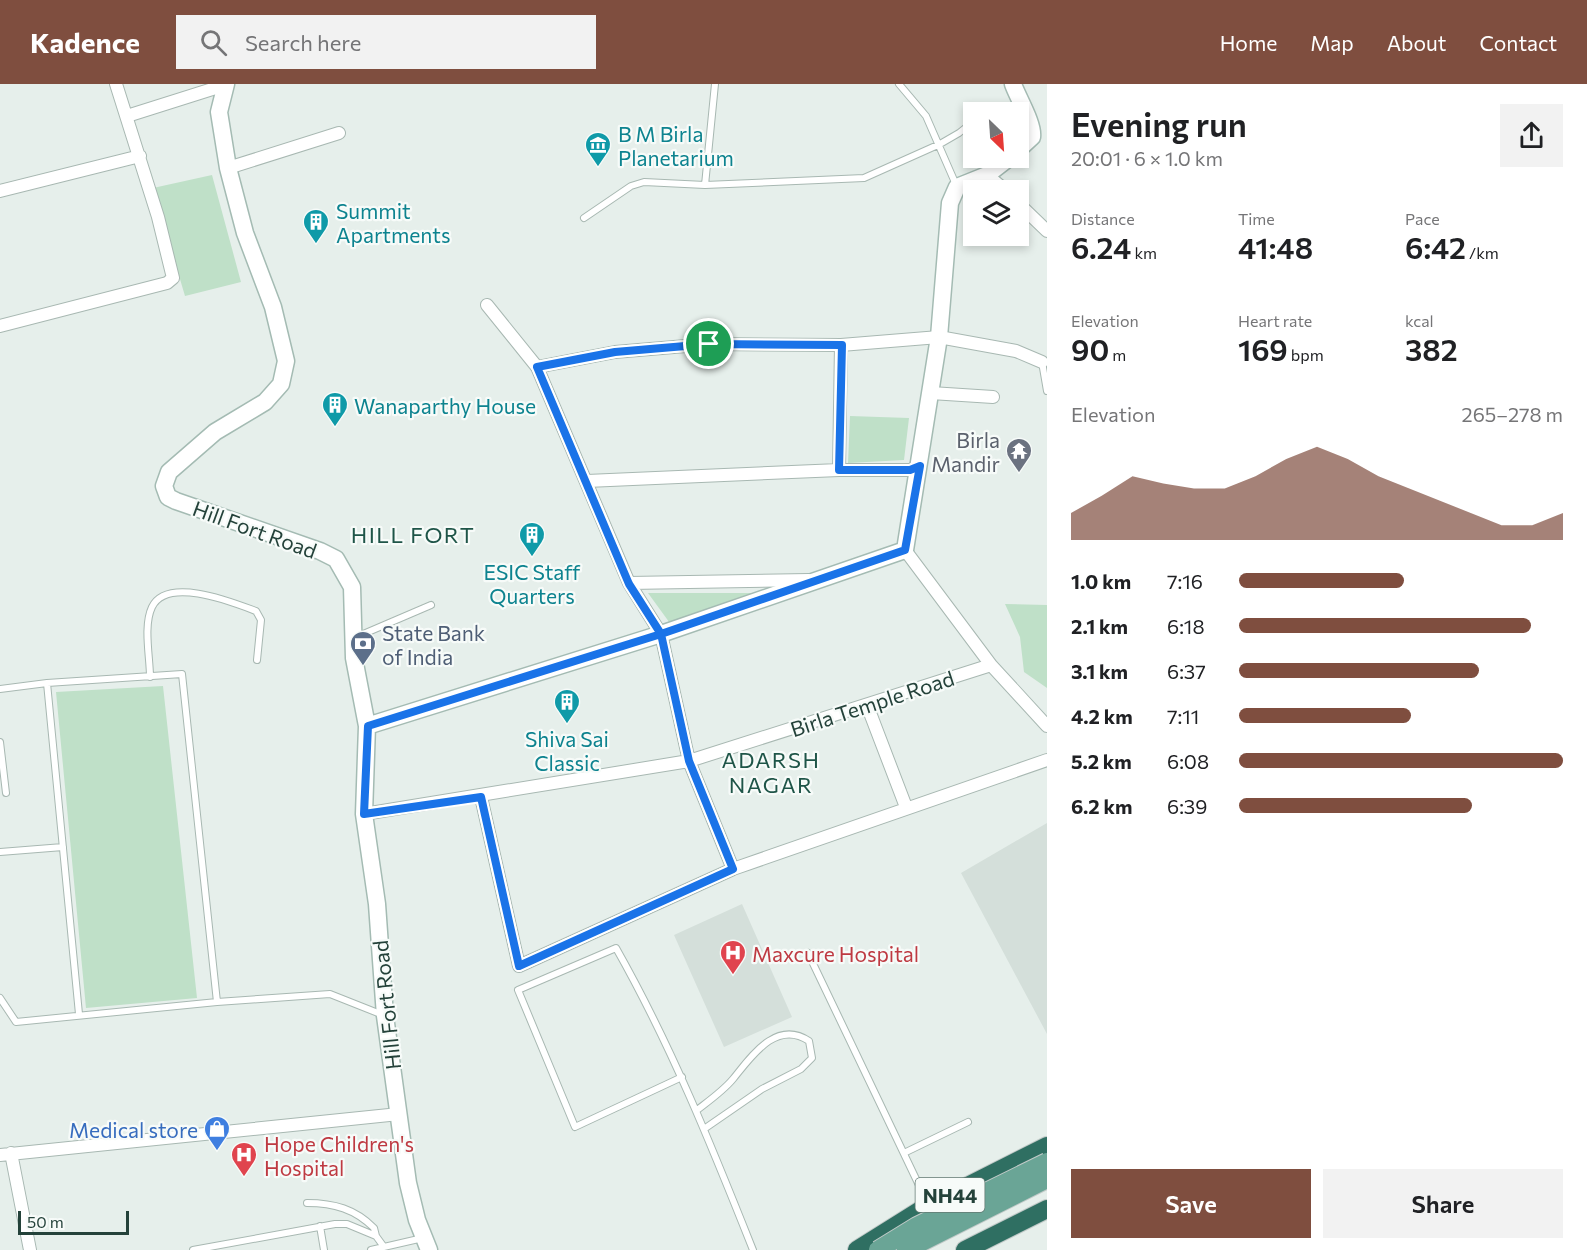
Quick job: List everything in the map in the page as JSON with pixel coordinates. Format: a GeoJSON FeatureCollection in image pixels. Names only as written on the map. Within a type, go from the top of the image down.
{"type":"FeatureCollection","features":[{"type":"Feature","properties":{"kind":"highway","name":"NH44"},"geometry":{"type":"LineString","coordinates":[[857,1250],[929,1206],[1047,1146]]}},
{"type":"Feature","properties":{"kind":"highway","name":"NH44"},"geometry":{"type":"LineString","coordinates":[[965,1250],[984,1246],[1047,1209]]}},
{"type":"Feature","properties":{"kind":"main road"},"geometry":{"type":"LineString","coordinates":[[1013,84],[1019,102]]}},
{"type":"Feature","properties":{"kind":"main road","name":"Hill Fort Road"},"geometry":{"type":"LineString","coordinates":[[225,85],[219,111],[228,168],[245,232],[273,307],[286,361],[281,384],[265,402],[215,432],[185,457],[165,478],[165,491],[168,497],[176,501],[320,551],[336,560],[352,587],[354,658],[368,726],[364,814],[377,904],[385,1016],[408,1183],[427,1244]]}},
{"type":"Feature","properties":{"kind":"main road"},"geometry":{"type":"LineString","coordinates":[[1029,123],[1033,130],[1029,140]]}},
{"type":"Feature","properties":{"kind":"main road"},"geometry":{"type":"LineString","coordinates":[[368,726],[661,634],[905,550],[939,337],[950,203],[957,187],[987,175],[996,168]]}},
{"type":"Feature","properties":{"kind":"main road"},"geometry":{"type":"LineString","coordinates":[[878,1250],[917,1226],[1047,1162]]}},
{"type":"Feature","properties":{"kind":"main road"},"geometry":{"type":"LineString","coordinates":[[906,1250],[1047,1179]]}},
{"type":"Feature","properties":{"kind":"street"},"geometry":{"type":"LineString","coordinates":[[0,326],[171,281],[173,278],[140,156],[116,84]]}},
{"type":"Feature","properties":{"kind":"street"},"geometry":{"type":"LineString","coordinates":[[127,116],[225,85]]}},
{"type":"Feature","properties":{"kind":"street"},"geometry":{"type":"LineString","coordinates":[[228,168],[339,133]]}},
{"type":"Feature","properties":{"kind":"street"},"geometry":{"type":"LineString","coordinates":[[0,191],[140,156]]}},
{"type":"Feature","properties":{"kind":"street"},"geometry":{"type":"LineString","coordinates":[[987,175],[993,180]]}},
{"type":"Feature","properties":{"kind":"street"},"geometry":{"type":"LineString","coordinates":[[1029,214],[1047,231]]}},
{"type":"Feature","properties":{"kind":"street"},"geometry":{"type":"LineString","coordinates":[[487,305],[537,367],[629,584],[661,634],[689,761],[733,869]]}},
{"type":"Feature","properties":{"kind":"street"},"geometry":{"type":"LineString","coordinates":[[537,367],[615,352],[709,344],[842,345],[939,337],[1016,351],[1042,362]]}},
{"type":"Feature","properties":{"kind":"street"},"geometry":{"type":"LineString","coordinates":[[839,470],[842,345]]}},
{"type":"Feature","properties":{"kind":"street"},"geometry":{"type":"LineString","coordinates":[[931,393],[993,397]]}},
{"type":"Feature","properties":{"kind":"street"},"geometry":{"type":"LineString","coordinates":[[587,481],[839,470],[910,470],[920,466]]}},
{"type":"Feature","properties":{"kind":"street"},"geometry":{"type":"LineString","coordinates":[[905,550],[991,665],[1047,726]]}},
{"type":"Feature","properties":{"kind":"street"},"geometry":{"type":"LineString","coordinates":[[629,584],[819,580]]}},
{"type":"Feature","properties":{"kind":"street","name":"Birla Temple Road"},"geometry":{"type":"LineString","coordinates":[[364,814],[481,797],[689,761],[991,665]]}},
{"type":"Feature","properties":{"kind":"street"},"geometry":{"type":"LineString","coordinates":[[867,705],[906,807]]}},
{"type":"Feature","properties":{"kind":"street"},"geometry":{"type":"LineString","coordinates":[[481,797],[519,966],[733,869],[906,807],[1047,760]]}},
{"type":"Feature","properties":{"kind":"street"},"geometry":{"type":"LineString","coordinates":[[30,1250],[6,1154],[399,1114]]}},
{"type":"Feature","properties":{"kind":"lane"},"geometry":{"type":"LineString","coordinates":[[705,185],[715,84]]}},
{"type":"Feature","properties":{"kind":"lane"},"geometry":{"type":"LineString","coordinates":[[899,84],[926,116],[957,187]]}},
{"type":"Feature","properties":{"kind":"lane"},"geometry":{"type":"LineString","coordinates":[[584,218],[631,186],[644,182],[705,185],[864,178],[939,144],[963,130]]}},
{"type":"Feature","properties":{"kind":"lane"},"geometry":{"type":"LineString","coordinates":[[1042,362],[1047,391]]}},
{"type":"Feature","properties":{"kind":"lane"},"geometry":{"type":"LineString","coordinates":[[150,677],[149,619],[152,607],[159,597],[175,592],[219,597],[256,611],[261,620],[257,660]]}},
{"type":"Feature","properties":{"kind":"lane"},"geometry":{"type":"LineString","coordinates":[[354,638],[431,605]]}},
{"type":"Feature","properties":{"kind":"lane"},"geometry":{"type":"LineString","coordinates":[[0,689],[47,683],[182,675],[217,1002]]}},
{"type":"Feature","properties":{"kind":"lane"},"geometry":{"type":"LineString","coordinates":[[47,683],[79,1014]]}},
{"type":"Feature","properties":{"kind":"lane"},"geometry":{"type":"LineString","coordinates":[[0,742],[6,794]]}},
{"type":"Feature","properties":{"kind":"lane"},"geometry":{"type":"LineString","coordinates":[[0,852],[63,848]]}},
{"type":"Feature","properties":{"kind":"lane"},"geometry":{"type":"LineString","coordinates":[[682,1077],[575,1127],[518,990],[616,948],[682,1077],[697,1110],[753,1250]]}},
{"type":"Feature","properties":{"kind":"lane"},"geometry":{"type":"LineString","coordinates":[[808,953],[929,1206]]}},
{"type":"Feature","properties":{"kind":"lane"},"geometry":{"type":"LineString","coordinates":[[0,998],[16,1022],[79,1014],[330,994],[385,1016]]}},
{"type":"Feature","properties":{"kind":"lane"},"geometry":{"type":"LineString","coordinates":[[697,1110],[726,1087],[762,1044],[793,1034],[809,1041],[813,1049],[812,1058],[801,1069],[762,1089],[704,1129]]}},
{"type":"Feature","properties":{"kind":"lane"},"geometry":{"type":"LineString","coordinates":[[904,1153],[968,1122]]}},
{"type":"Feature","properties":{"kind":"lane"},"geometry":{"type":"LineString","coordinates":[[307,1203],[324,1203],[350,1210],[374,1228],[376,1236],[384,1247]]}},
{"type":"Feature","properties":{"kind":"lane"},"geometry":{"type":"LineString","coordinates":[[193,1250],[320,1226],[347,1224],[376,1236]]}},
{"type":"Feature","properties":{"kind":"lane"},"geometry":{"type":"LineString","coordinates":[[320,1226],[324,1250]]}},
{"type":"Feature","properties":{"kind":"lane"},"geometry":{"type":"LineString","coordinates":[[371,1250],[427,1244]]}},
{"type":"Feature","properties":{"kind":"shaded area"},"geometry":{"type":"Polygon","coordinates":[[[1047,823],[1047,1034],[961,873],[1047,823]]]}},
{"type":"Feature","properties":{"kind":"shaded area","name":"Maxcure Hospital"},"geometry":{"type":"Polygon","coordinates":[[[742,904],[792,1017],[724,1047],[674,935],[742,904]]]}},
{"type":"Feature","properties":{"kind":"green space"},"geometry":{"type":"Polygon","coordinates":[[[212,175],[241,282],[185,296],[153,188],[212,175]]]}},
{"type":"Feature","properties":{"kind":"green space"},"geometry":{"type":"Polygon","coordinates":[[[850,416],[909,418],[904,460],[848,463],[850,416]]]}},
{"type":"Feature","properties":{"kind":"green space"},"geometry":{"type":"Polygon","coordinates":[[[648,593],[761,593],[672,626],[648,593]]]}},
{"type":"Feature","properties":{"kind":"green space"},"geometry":{"type":"Polygon","coordinates":[[[1005,604],[1047,605],[1047,688],[1024,672],[1020,637],[1005,604]]]}},
{"type":"Feature","properties":{"kind":"green space"},"geometry":{"type":"Polygon","coordinates":[[[163,686],[197,998],[86,1008],[56,692],[163,686]]]}},
{"type":"Feature","properties":{"kind":"place","name":"B M Birla Planetarium"},"geometry":{"type":"Point","coordinates":[598,168]}},
{"type":"Feature","properties":{"kind":"place","name":"Summit Apartments"},"geometry":{"type":"Point","coordinates":[316,245]}},
{"type":"Feature","properties":{"kind":"place","name":"Wanaparthy House"},"geometry":{"type":"Point","coordinates":[335,428]}},
{"type":"Feature","properties":{"kind":"place","name":"Birla Mandir"},"geometry":{"type":"Point","coordinates":[1019,474]}},
{"type":"Feature","properties":{"kind":"place","name":"ESIC Staff Quarters"},"geometry":{"type":"Point","coordinates":[532,558]}},
{"type":"Feature","properties":{"kind":"place","name":"State Bank of India"},"geometry":{"type":"Point","coordinates":[363,667]}},
{"type":"Feature","properties":{"kind":"place","name":"Shiva Sai Classic"},"geometry":{"type":"Point","coordinates":[567,725]}},
{"type":"Feature","properties":{"kind":"place","name":"Maxcure Hospital"},"geometry":{"type":"Point","coordinates":[733,976]}},
{"type":"Feature","properties":{"kind":"place","name":"Medical store"},"geometry":{"type":"Point","coordinates":[217,1152]}},
{"type":"Feature","properties":{"kind":"place","name":"Hope Children's Hospital"},"geometry":{"type":"Point","coordinates":[244,1178]}},
{"type":"Feature","properties":{"kind":"district","name":"HILL FORT"},"geometry":{"type":"Point","coordinates":[413,534]}},
{"type":"Feature","properties":{"kind":"district","name":"ADARSH NAGAR"},"geometry":{"type":"Point","coordinates":[771,772]}},
{"type":"Feature","properties":{"kind":"route"},"geometry":{"type":"LineString","coordinates":[[709,344],[615,352],[537,367],[629,584],[661,634],[368,726],[364,814],[481,797],[519,966],[733,869],[689,761],[661,634],[905,550],[920,466],[910,470],[839,470],[842,345],[709,344]]}}]}
